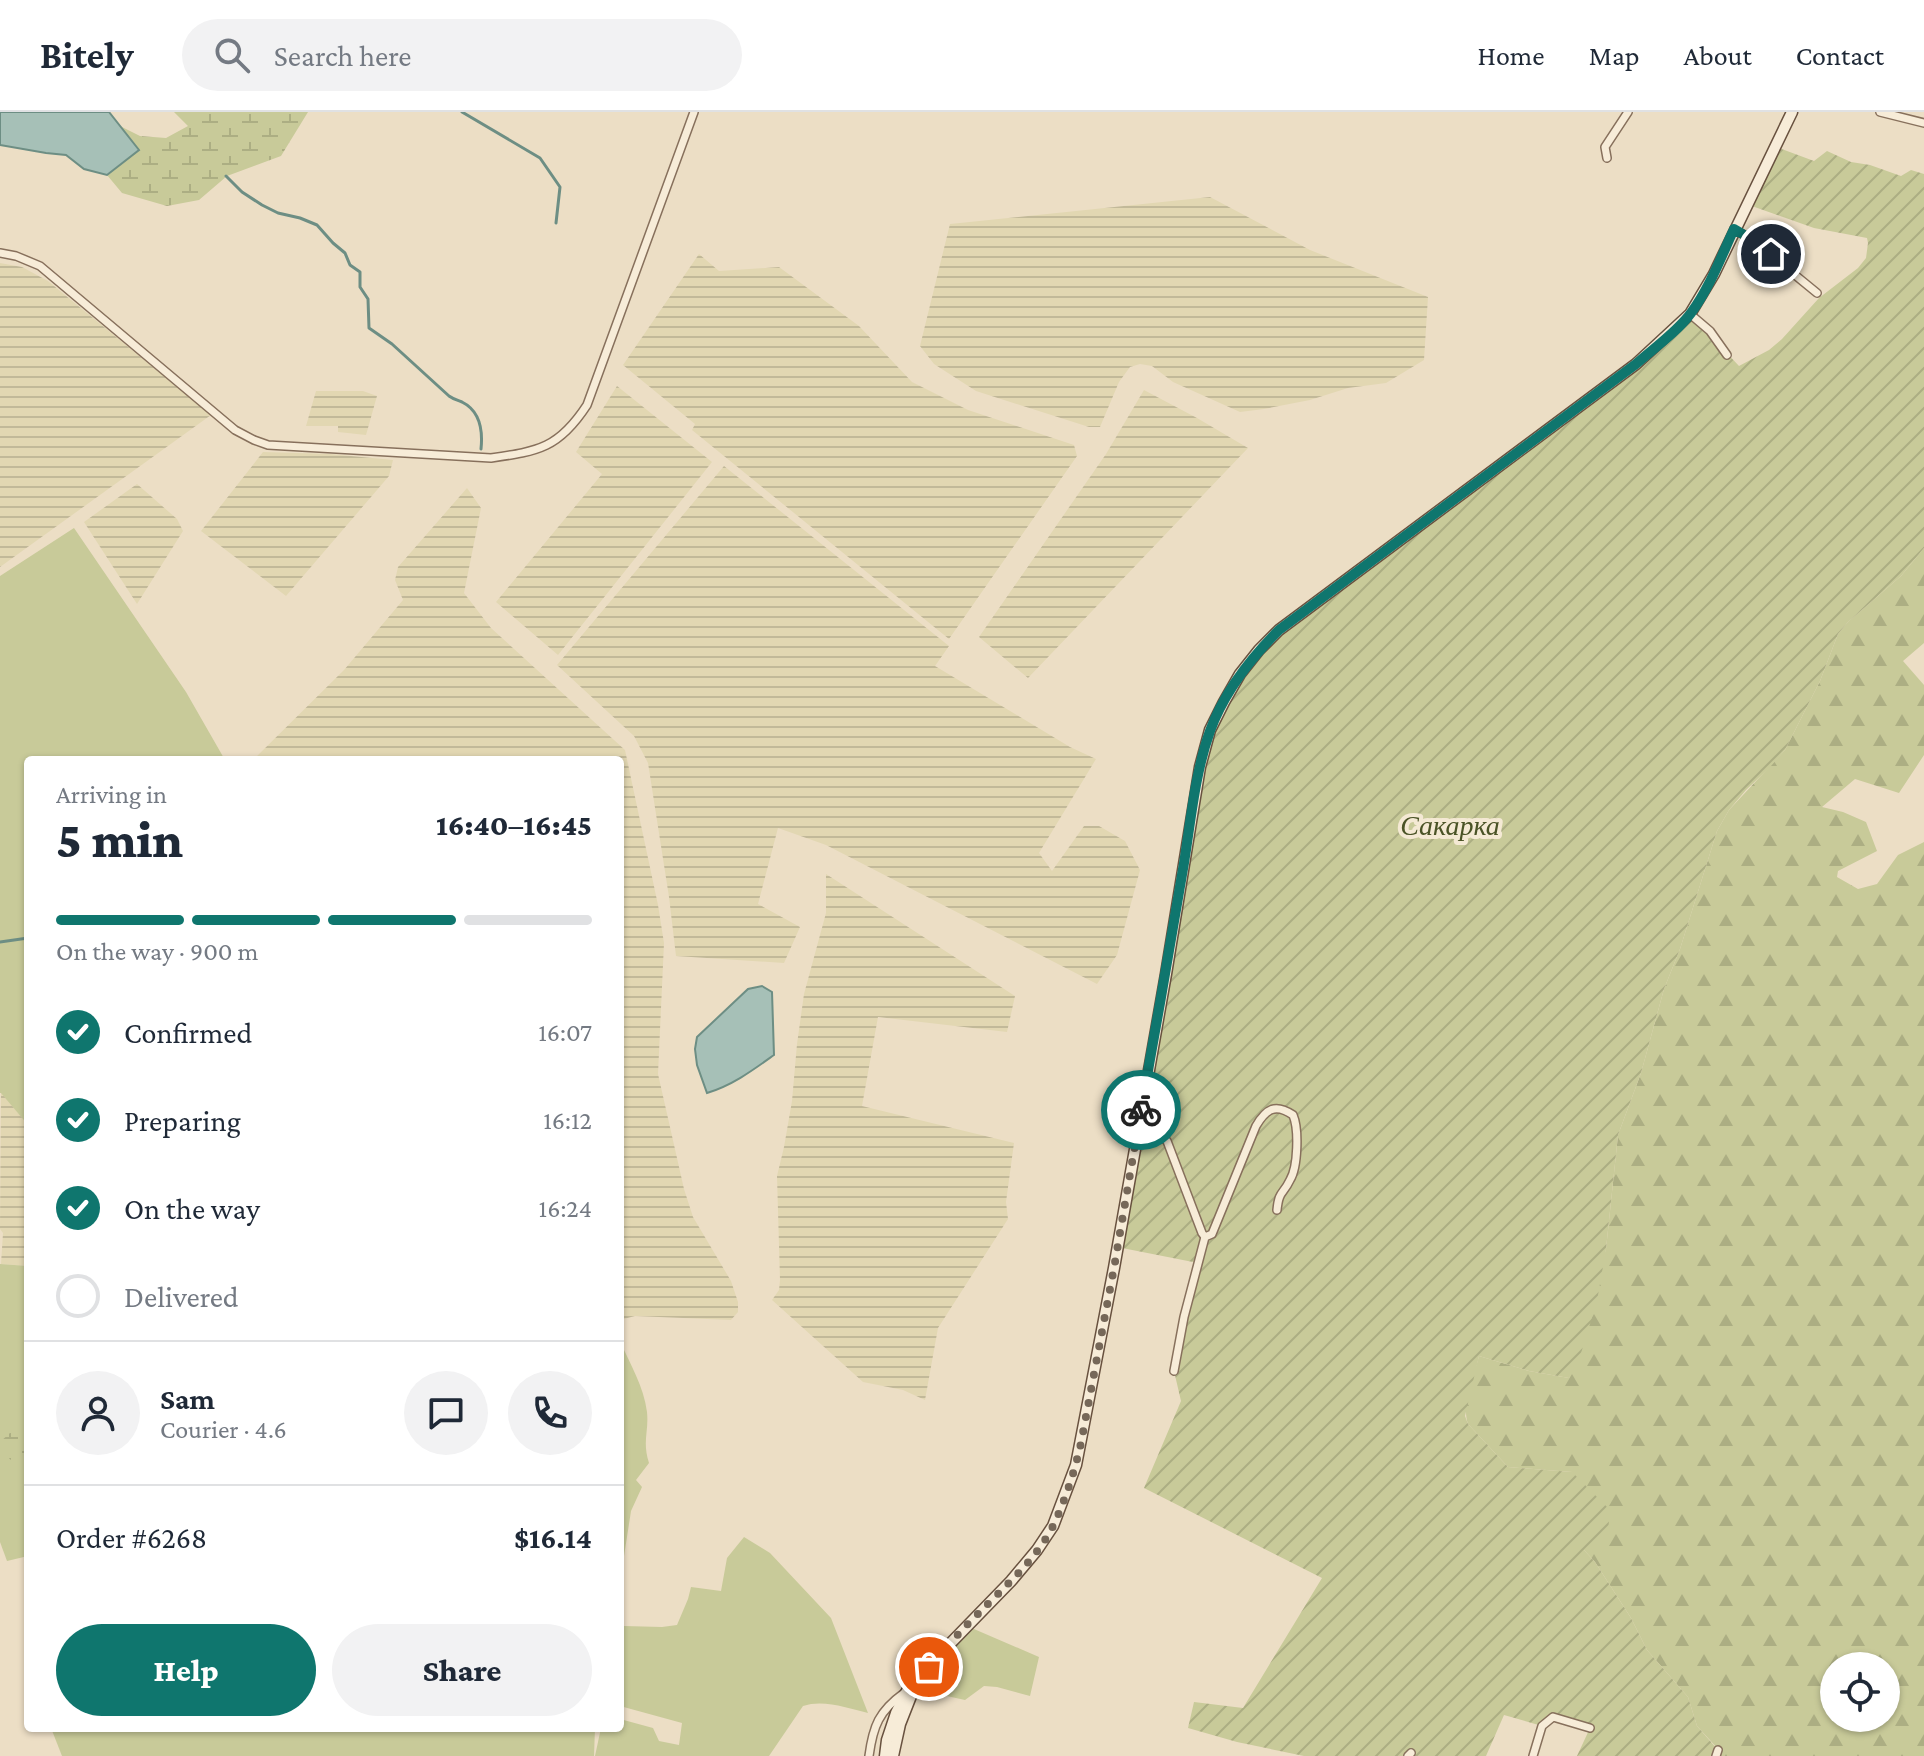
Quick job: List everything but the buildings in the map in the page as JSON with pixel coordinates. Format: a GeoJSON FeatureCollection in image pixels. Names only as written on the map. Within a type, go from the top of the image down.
{"type":"FeatureCollection","features":[{"type":"Feature","properties":{"kind":"main road"},"geometry":{"type":"LineString","coordinates":[[885,1756],[896,1713],[910,1685],[1037,1550],[1053,1526],[1076,1465],[1166,974],[1197,780],[1210,730],[1224,702],[1240,674],[1279,630],[1636,364],[1690,314],[1714,274],[1792,112]]}},
{"type":"Feature","properties":{"kind":"main road"},"geometry":{"type":"LineString","coordinates":[[893,1756],[907,1706],[929,1667]]}},
{"type":"Feature","properties":{"kind":"street"},"geometry":{"type":"LineString","coordinates":[[0,253],[40,266],[235,430],[254,440],[268,445],[482,457],[526,453],[554,442],[574,426],[587,405],[694,112]]}},
{"type":"Feature","properties":{"kind":"street"},"geometry":{"type":"LineString","coordinates":[[1607,158],[1605,147],[1628,112]]}},
{"type":"Feature","properties":{"kind":"street"},"geometry":{"type":"LineString","coordinates":[[1880,112],[1924,123]]}},
{"type":"Feature","properties":{"kind":"street"},"geometry":{"type":"LineString","coordinates":[[1734,229],[1751,239],[1817,293]]}},
{"type":"Feature","properties":{"kind":"street"},"geometry":{"type":"LineString","coordinates":[[1690,314],[1710,331],[1727,355]]}},
{"type":"Feature","properties":{"kind":"street"},"geometry":{"type":"LineString","coordinates":[[1205,1237],[1212,1234],[1263,1114],[1281,1109],[1293,1115],[1298,1140],[1291,1180],[1282,1189],[1277,1210]]}},
{"type":"Feature","properties":{"kind":"street"},"geometry":{"type":"LineString","coordinates":[[1137,1130],[1159,1135],[1167,1141],[1205,1237],[1184,1317],[1174,1371]]}},
{"type":"Feature","properties":{"kind":"street"},"geometry":{"type":"LineString","coordinates":[[869,1756],[881,1714],[906,1692]]}},
{"type":"Feature","properties":{"kind":"street"},"geometry":{"type":"LineString","coordinates":[[1533,1756],[1542,1726],[1553,1717],[1590,1728]]}},
{"type":"Feature","properties":{"kind":"shaded area"},"geometry":{"type":"Polygon","coordinates":[[[1210,197],[1310,250],[1428,297],[1424,360],[1386,383],[1348,388],[1310,400],[1240,412],[1173,382],[1152,366],[1140,364],[1130,367],[1119,382],[1100,427],[1089,427],[976,391],[934,364],[920,346],[950,224],[1210,197]]]}},
{"type":"Feature","properties":{"kind":"shaded area"},"geometry":{"type":"Polygon","coordinates":[[[699,254],[719,271],[779,267],[859,326],[912,382],[968,410],[1074,445],[1077,456],[949,639],[692,430],[695,424],[623,365],[699,254]]]}},
{"type":"Feature","properties":{"kind":"shaded area"},"geometry":{"type":"Polygon","coordinates":[[[0,263],[22,267],[48,281],[211,415],[0,567],[0,263]]]}},
{"type":"Feature","properties":{"kind":"shaded area"},"geometry":{"type":"Polygon","coordinates":[[[617,386],[712,462],[558,655],[496,602],[602,474],[576,452],[617,386]]]}},
{"type":"Feature","properties":{"kind":"shaded area"},"geometry":{"type":"Polygon","coordinates":[[[1144,390],[1248,448],[1028,678],[979,637],[1106,454],[1144,390]]]}},
{"type":"Feature","properties":{"kind":"shaded area"},"geometry":{"type":"Polygon","coordinates":[[[316,391],[363,391],[377,396],[366,435],[338,432],[338,426],[306,426],[316,391]]]}},
{"type":"Feature","properties":{"kind":"shaded area"},"geometry":{"type":"Polygon","coordinates":[[[263,452],[393,460],[389,476],[286,596],[201,531],[263,452]]]}},
{"type":"Feature","properties":{"kind":"shaded area"},"geometry":{"type":"Polygon","coordinates":[[[724,466],[949,646],[935,666],[1070,747],[1096,759],[1039,853],[1052,871],[1084,826],[1099,826],[1125,841],[1140,870],[1117,955],[1097,984],[826,845],[778,828],[758,904],[800,927],[784,963],[676,956],[648,763],[634,736],[557,665],[724,466]]]}},
{"type":"Feature","properties":{"kind":"shaded area"},"geometry":{"type":"Polygon","coordinates":[[[137,484],[177,519],[183,531],[137,604],[84,522],[137,484]]]}},
{"type":"Feature","properties":{"kind":"shaded area"},"geometry":{"type":"Polygon","coordinates":[[[467,488],[481,508],[464,593],[491,628],[625,750],[664,943],[658,1074],[693,1217],[731,1281],[738,1302],[738,1312],[731,1320],[635,1316],[624,1319],[624,756],[257,756],[344,670],[403,600],[395,580],[398,567],[467,488]]]}},
{"type":"Feature","properties":{"kind":"shaded area"},"geometry":{"type":"Polygon","coordinates":[[[826,874],[1015,996],[1007,1032],[878,1017],[862,1106],[1014,1143],[1006,1202],[1008,1219],[938,1328],[925,1400],[903,1390],[863,1382],[772,1300],[779,1290],[780,1280],[777,1176],[792,1101],[804,994],[826,913],[826,874]]]}},
{"type":"Feature","properties":{"kind":"shaded area"},"geometry":{"type":"Polygon","coordinates":[[[1,1092],[24,1120],[24,1266],[1,1264],[3,1233],[0,1229],[1,1092]]]}},
{"type":"Feature","properties":{"kind":"green space"},"geometry":{"type":"Polygon","coordinates":[[[174,112],[308,112],[281,156],[227,176],[199,200],[167,206],[122,193],[107,175],[138,150],[120,126],[140,136],[166,138],[188,126],[174,112]]]}},
{"type":"Feature","properties":{"kind":"green space","name":"Сакарка"},"geometry":{"type":"Polygon","coordinates":[[[1779,148],[1814,161],[1827,151],[1851,162],[1901,176],[1911,170],[1924,174],[1924,548],[1901,576],[1838,634],[1820,681],[1785,750],[1729,810],[1717,831],[1680,949],[1664,989],[1641,1073],[1618,1135],[1606,1249],[1597,1301],[1578,1363],[1569,1378],[1529,1371],[1479,1356],[1465,1416],[1468,1424],[1508,1467],[1572,1472],[1610,1510],[1608,1532],[1584,1550],[1631,1618],[1647,1650],[1688,1697],[1697,1726],[1718,1750],[1716,1756],[1577,1756],[1590,1728],[1553,1718],[1542,1726],[1504,1715],[1486,1756],[1415,1756],[1411,1753],[1408,1756],[1304,1756],[1188,1728],[1194,1702],[1243,1708],[1322,1578],[1144,1488],[1181,1401],[1174,1371],[1198,1263],[1117,1247],[1210,730],[1259,650],[1636,364],[1690,314],[1739,366],[1769,350],[1819,298],[1858,268],[1866,258],[1867,238],[1814,228],[1749,205],[1779,148]]]}},
{"type":"Feature","properties":{"kind":"green space"},"geometry":{"type":"Polygon","coordinates":[[[74,528],[186,692],[223,756],[24,756],[24,1120],[0,1093],[0,576],[74,528]]]}},
{"type":"Feature","properties":{"kind":"green space"},"geometry":{"type":"Polygon","coordinates":[[[1924,548],[1924,643],[1903,661],[1924,685],[1924,755],[1899,793],[1855,779],[1822,807],[1866,822],[1877,851],[1838,871],[1837,877],[1858,889],[1877,884],[1898,855],[1924,842],[1924,1756],[1716,1756],[1718,1749],[1697,1726],[1688,1697],[1647,1650],[1631,1618],[1584,1550],[1572,1472],[1508,1467],[1468,1424],[1467,1399],[1479,1356],[1529,1371],[1569,1378],[1606,1249],[1618,1135],[1641,1073],[1664,989],[1680,949],[1717,831],[1729,810],[1785,750],[1820,681],[1838,634],[1901,576],[1924,548]]]}},
{"type":"Feature","properties":{"kind":"green space"},"geometry":{"type":"Polygon","coordinates":[[[0,1264],[24,1266],[24,1557],[7,1561],[0,1542],[0,1264]]]}},
{"type":"Feature","properties":{"kind":"green space"},"geometry":{"type":"Polygon","coordinates":[[[624,1350],[645,1403],[649,1463],[636,1480],[642,1487],[631,1511],[624,1556],[624,1350]]]}},
{"type":"Feature","properties":{"kind":"green space"},"geometry":{"type":"Polygon","coordinates":[[[10,1433],[24,1434],[24,1468],[10,1459],[0,1442],[10,1433]]]}},
{"type":"Feature","properties":{"kind":"green space"},"geometry":{"type":"Polygon","coordinates":[[[744,1537],[770,1553],[831,1618],[868,1713],[827,1704],[803,1706],[769,1756],[595,1756],[600,1732],[624,1732],[624,1720],[653,1728],[659,1741],[679,1745],[682,1723],[624,1707],[624,1626],[677,1625],[691,1587],[721,1591],[727,1558],[744,1537]]]}},
{"type":"Feature","properties":{"kind":"green space"},"geometry":{"type":"Polygon","coordinates":[[[967,1626],[1039,1657],[1030,1696],[984,1686],[965,1700],[915,1689],[929,1667],[967,1626]]]}},
{"type":"Feature","properties":{"kind":"green space"},"geometry":{"type":"Polygon","coordinates":[[[53,1732],[595,1732],[594,1756],[62,1756],[53,1732]]]}},
{"type":"Feature","properties":{"kind":"water"},"geometry":{"type":"Polygon","coordinates":[[[0,112],[109,112],[139,150],[107,175],[84,169],[66,155],[0,145],[0,112]]]}},
{"type":"Feature","properties":{"kind":"water"},"geometry":{"type":"Polygon","coordinates":[[[762,986],[772,992],[774,1055],[750,1072],[707,1093],[697,1065],[697,1037],[748,989],[762,986]]]}},
{"type":"Feature","properties":{"kind":"waterway"},"geometry":{"type":"LineString","coordinates":[[462,112],[540,158],[560,187],[556,223]]}},
{"type":"Feature","properties":{"kind":"waterway"},"geometry":{"type":"LineString","coordinates":[[226,176],[242,192],[262,205],[317,225],[345,253],[350,265],[360,272],[360,287],[368,299],[369,328],[392,344],[449,396],[473,410],[481,428],[481,449]]}},
{"type":"Feature","properties":{"kind":"waterway"},"geometry":{"type":"LineString","coordinates":[[0,942],[24,939]]}},
{"type":"Feature","properties":{"kind":"way so far"},"geometry":{"type":"LineString","coordinates":[[929,1667],[1037,1550],[1053,1526],[1062,1504],[1081,1443],[1141,1110]]}},
{"type":"Feature","properties":{"kind":"route"},"geometry":{"type":"LineString","coordinates":[[1141,1110],[1200,767],[1210,730],[1240,674],[1279,630],[1636,364],[1670,334],[1690,314],[1702,295],[1734,229],[1771,254]]}}]}
